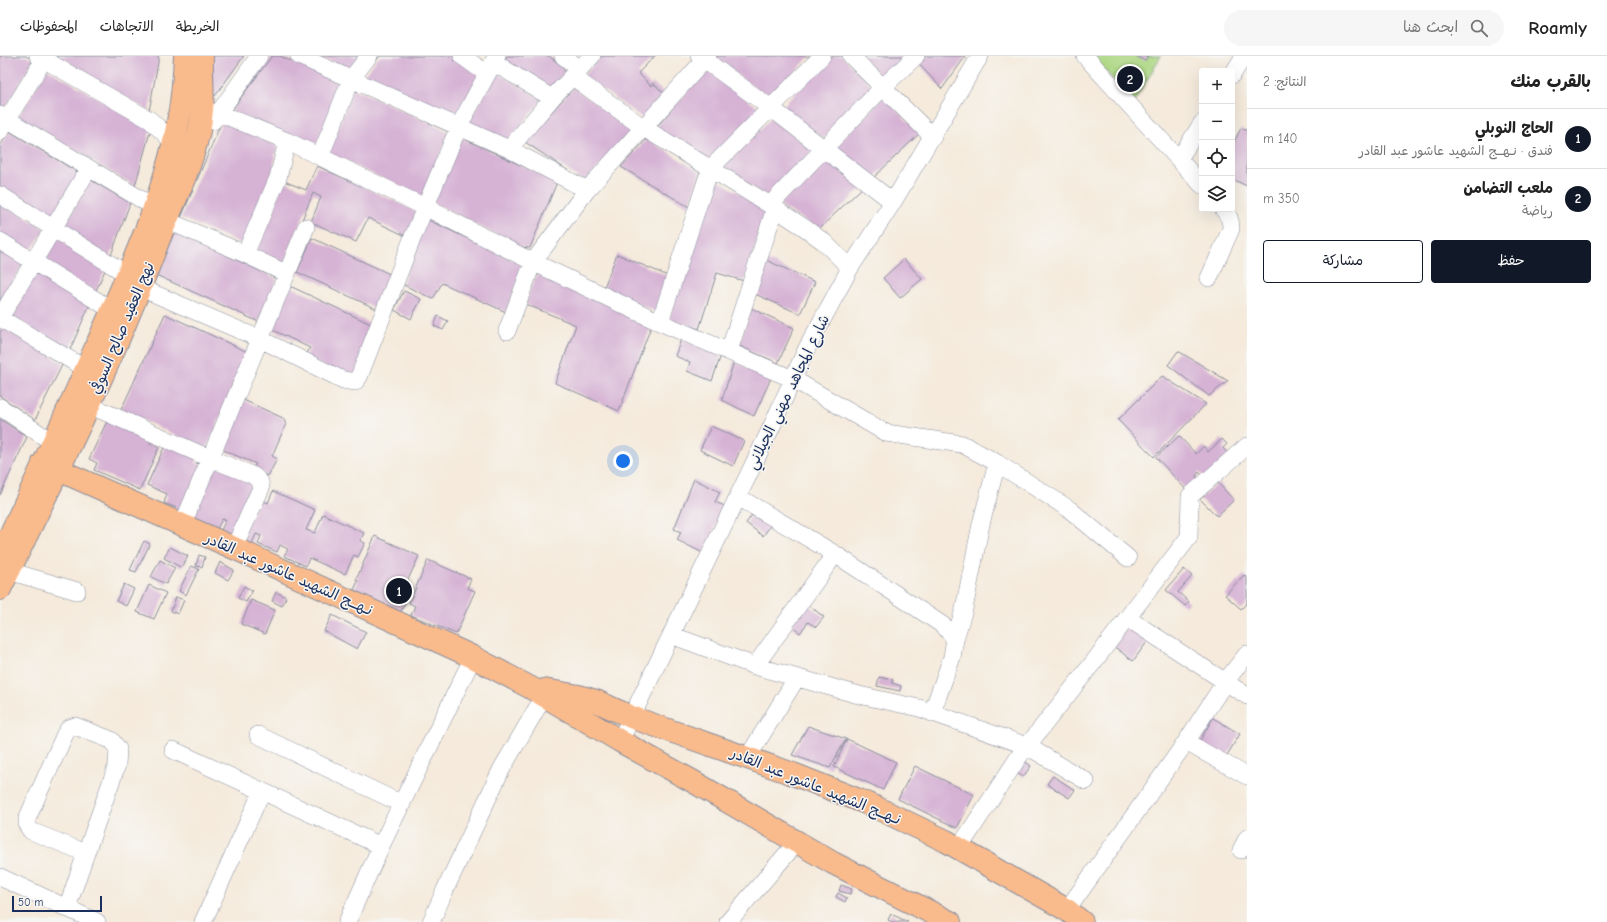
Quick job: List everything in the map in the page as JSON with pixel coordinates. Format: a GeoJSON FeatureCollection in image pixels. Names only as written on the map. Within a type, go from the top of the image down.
{"type":"FeatureCollection","features":[{"type":"Feature","properties":{"kind":"main road","name":"نهج العقيد صالح السوفي"},"geometry":{"type":"LineString","coordinates":[[160,214],[179,193],[196,143],[211,112],[186,58]]}},
{"type":"Feature","properties":{"kind":"main road","name":"نهج العقيد صالح السوفي"},"geometry":{"type":"LineString","coordinates":[[3,572],[6,527],[51,467],[89,405],[160,214],[178,122],[186,58]]}},
{"type":"Feature","properties":{"kind":"main road"},"geometry":{"type":"LineString","coordinates":[[178,122],[211,112]]}},
{"type":"Feature","properties":{"kind":"main road"},"geometry":{"type":"LineString","coordinates":[[173,144],[187,146],[196,143]]}},
{"type":"Feature","properties":{"kind":"main road","name":"نهج العقيد صالح السوفي"},"geometry":{"type":"LineString","coordinates":[[3,572],[51,467],[52,442],[112,310],[134,281]]}},
{"type":"Feature","properties":{"kind":"main road","name":"نـهــج الشهيد عاشور عبد القادر"},"geometry":{"type":"LineString","coordinates":[[51,467],[474,657],[539,692],[620,741],[694,782],[833,863],[950,922]]}},
{"type":"Feature","properties":{"kind":"main road","name":"نـهــج الشهيد عاشور عبد القادر"},"geometry":{"type":"LineString","coordinates":[[539,692],[579,696],[596,701],[631,717],[748,758],[871,804],[959,848],[1074,916]]}},
{"type":"Feature","properties":{"kind":"street"},"geometry":{"type":"LineString","coordinates":[[259,56],[211,112],[287,141],[425,207],[533,262],[660,322],[793,379],[886,433],[962,444],[997,463],[1069,509],[1128,558]]}},
{"type":"Feature","properties":{"kind":"street"},"geometry":{"type":"LineString","coordinates":[[299,56],[509,149],[587,190]]}},
{"type":"Feature","properties":{"kind":"street"},"geometry":{"type":"LineString","coordinates":[[320,157],[351,79],[370,56]]}},
{"type":"Feature","properties":{"kind":"street"},"geometry":{"type":"LineString","coordinates":[[462,56],[492,64],[552,98]]}},
{"type":"Feature","properties":{"kind":"street"},"geometry":{"type":"LineString","coordinates":[[563,56],[576,73],[644,128],[773,207],[824,242],[850,268]]}},
{"type":"Feature","properties":{"kind":"street"},"geometry":{"type":"LineString","coordinates":[[509,149],[552,98],[592,56]]}},
{"type":"Feature","properties":{"kind":"street"},"geometry":{"type":"LineString","coordinates":[[660,322],[710,169],[822,56]]}},
{"type":"Feature","properties":{"kind":"street"},"geometry":{"type":"LineString","coordinates":[[851,56],[933,137]]}},
{"type":"Feature","properties":{"kind":"street"},"geometry":{"type":"LineString","coordinates":[[730,351],[773,207],[823,148],[916,56]]}},
{"type":"Feature","properties":{"kind":"street"},"geometry":{"type":"LineString","coordinates":[[1085,56],[1199,182]]}},
{"type":"Feature","properties":{"kind":"street"},"geometry":{"type":"LineString","coordinates":[[1235,70],[1244,56]]}},
{"type":"Feature","properties":{"kind":"street"},"geometry":{"type":"LineString","coordinates":[[173,144],[150,120],[42,57],[2,122],[89,168],[160,214],[287,274]]}},
{"type":"Feature","properties":{"kind":"street"},"geometry":{"type":"LineString","coordinates":[[507,331],[533,262],[587,190],[644,128],[704,57],[893,202]]}},
{"type":"Feature","properties":{"kind":"street","name":"شارع المجاهد مهني الجيلاني"},"geometry":{"type":"LineString","coordinates":[[620,741],[771,428],[806,350],[850,268],[933,137],[978,57]]}},
{"type":"Feature","properties":{"kind":"street"},"geometry":{"type":"LineString","coordinates":[[0,195],[134,281],[260,339],[343,380],[355,382],[359,377],[425,207],[459,126],[492,64]]}},
{"type":"Feature","properties":{"kind":"street"},"geometry":{"type":"LineString","coordinates":[[1179,159],[1199,128]]}},
{"type":"Feature","properties":{"kind":"street"},"geometry":{"type":"LineString","coordinates":[[245,254],[278,178],[287,141]]}},
{"type":"Feature","properties":{"kind":"street"},"geometry":{"type":"LineString","coordinates":[[86,369],[0,318],[89,168]]}},
{"type":"Feature","properties":{"kind":"street"},"geometry":{"type":"LineString","coordinates":[[1209,278],[1232,229],[1232,222],[1226,212]]}},
{"type":"Feature","properties":{"kind":"street"},"geometry":{"type":"LineString","coordinates":[[182,526],[306,227]]}},
{"type":"Feature","properties":{"kind":"street"},"geometry":{"type":"LineString","coordinates":[[0,241],[112,310]]}},
{"type":"Feature","properties":{"kind":"street"},"geometry":{"type":"LineString","coordinates":[[89,405],[209,458],[254,476],[260,482],[261,488],[259,496],[234,548]]}},
{"type":"Feature","properties":{"kind":"street"},"geometry":{"type":"LineString","coordinates":[[0,407],[52,442]]}},
{"type":"Feature","properties":{"kind":"street"},"geometry":{"type":"LineString","coordinates":[[959,848],[1027,746],[1189,537],[1190,496],[1247,446]]}},
{"type":"Feature","properties":{"kind":"street"},"geometry":{"type":"LineString","coordinates":[[932,713],[952,657],[955,639],[964,610],[981,524],[997,463]]}},
{"type":"Feature","properties":{"kind":"street"},"geometry":{"type":"LineString","coordinates":[[738,497],[835,554],[928,614],[944,626],[955,639]]}},
{"type":"Feature","properties":{"kind":"street"},"geometry":{"type":"LineString","coordinates":[[755,666],[835,554]]}},
{"type":"Feature","properties":{"kind":"street"},"geometry":{"type":"LineString","coordinates":[[3,572],[77,591]]}},
{"type":"Feature","properties":{"kind":"street"},"geometry":{"type":"LineString","coordinates":[[1135,623],[1247,696]]}},
{"type":"Feature","properties":{"kind":"street"},"geometry":{"type":"LineString","coordinates":[[671,635],[755,666],[796,679],[919,708],[1027,746],[1086,781]]}},
{"type":"Feature","properties":{"kind":"street"},"geometry":{"type":"LineString","coordinates":[[1074,916],[1225,682],[1247,654]]}},
{"type":"Feature","properties":{"kind":"street"},"geometry":{"type":"LineString","coordinates":[[346,922],[381,846],[474,657]]}},
{"type":"Feature","properties":{"kind":"street"},"geometry":{"type":"LineString","coordinates":[[748,758],[796,679]]}},
{"type":"Feature","properties":{"kind":"street"},"geometry":{"type":"LineString","coordinates":[[431,922],[444,890],[539,692]]}},
{"type":"Feature","properties":{"kind":"street"},"geometry":{"type":"LineString","coordinates":[[67,908],[117,765],[118,749],[111,740],[75,726],[69,728],[65,734],[27,819],[27,825],[31,831],[86,853]]}},
{"type":"Feature","properties":{"kind":"street"},"geometry":{"type":"LineString","coordinates":[[258,735],[402,804]]}},
{"type":"Feature","properties":{"kind":"street"},"geometry":{"type":"LineString","coordinates":[[1186,742],[1247,776]]}},
{"type":"Feature","properties":{"kind":"street"},"geometry":{"type":"LineString","coordinates":[[173,750],[381,846]]}},
{"type":"Feature","properties":{"kind":"street"},"geometry":{"type":"LineString","coordinates":[[203,922],[262,791]]}},
{"type":"Feature","properties":{"kind":"street"},"geometry":{"type":"LineString","coordinates":[[728,922],[797,842]]}},
{"type":"Feature","properties":{"kind":"street"},"geometry":{"type":"LineString","coordinates":[[0,877],[97,922]]}},
{"type":"Feature","properties":{"kind":"green space"},"geometry":{"type":"Polygon","coordinates":[[[1092,56],[1161,56],[1134,102],[1092,56]]]}},
{"type":"Feature","properties":{"kind":"building"},"geometry":{"type":"Polygon","coordinates":[[[0,56],[26,56],[33,60],[5,109],[0,106],[0,56]]]}},
{"type":"Feature","properties":{"kind":"building"},"geometry":{"type":"Polygon","coordinates":[[[53,56],[159,57],[149,111],[53,56]]]}},
{"type":"Feature","properties":{"kind":"building"},"geometry":{"type":"Polygon","coordinates":[[[212,56],[244,56],[215,96],[208,95],[212,56]]]}},
{"type":"Feature","properties":{"kind":"building"},"geometry":{"type":"Polygon","coordinates":[[[272,56],[280,56],[342,83],[315,148],[231,111],[272,56]]]}},
{"type":"Feature","properties":{"kind":"building"},"geometry":{"type":"Polygon","coordinates":[[[319,56],[359,56],[349,69],[319,56]]]}},
{"type":"Feature","properties":{"kind":"building"},"geometry":{"type":"Polygon","coordinates":[[[380,56],[453,56],[480,75],[456,117],[363,76],[380,56]]]}},
{"type":"Feature","properties":{"kind":"building"},"geometry":{"type":"Polygon","coordinates":[[[507,56],[549,56],[562,66],[565,72],[550,89],[504,61],[507,56]]]}},
{"type":"Feature","properties":{"kind":"building"},"geometry":{"type":"Polygon","coordinates":[[[602,56],[655,56],[638,73],[651,86],[653,83],[666,95],[644,119],[583,76],[602,56]]]}},
{"type":"Feature","properties":{"kind":"building"},"geometry":{"type":"Polygon","coordinates":[[[718,56],[810,56],[770,99],[716,59],[718,56]]]}},
{"type":"Feature","properties":{"kind":"building"},"geometry":{"type":"Polygon","coordinates":[[[832,56],[842,56],[873,88],[823,139],[782,107],[832,56]]]}},
{"type":"Feature","properties":{"kind":"building"},"geometry":{"type":"Polygon","coordinates":[[[861,56],[904,56],[883,78],[861,56]]]}},
{"type":"Feature","properties":{"kind":"building"},"geometry":{"type":"Polygon","coordinates":[[[925,56],[965,57],[942,89],[918,63],[925,56]]]}},
{"type":"Feature","properties":{"kind":"building"},"geometry":{"type":"Polygon","coordinates":[[[1136,56],[1148,56],[1145,61],[1136,56]]]}},
{"type":"Feature","properties":{"kind":"building"},"geometry":{"type":"Polygon","coordinates":[[[47,69],[151,128],[135,186],[18,117],[47,69]]]}},
{"type":"Feature","properties":{"kind":"building"},"geometry":{"type":"Polygon","coordinates":[[[706,69],[760,109],[709,162],[655,129],[706,69]]]}},
{"type":"Feature","properties":{"kind":"building"},"geometry":{"type":"Polygon","coordinates":[[[497,73],[542,99],[508,142],[468,123],[497,73]]]}},
{"type":"Feature","properties":{"kind":"building"},"geometry":{"type":"Polygon","coordinates":[[[353,88],[449,132],[423,197],[333,156],[329,150],[353,88]]]}},
{"type":"Feature","properties":{"kind":"building"},"geometry":{"type":"Polygon","coordinates":[[[573,88],[634,129],[585,182],[525,142],[573,88]]]}},
{"type":"Feature","properties":{"kind":"building"},"geometry":{"type":"Polygon","coordinates":[[[883,97],[920,133],[873,178],[833,149],[883,97]]]}},
{"type":"Feature","properties":{"kind":"building"},"geometry":{"type":"Polygon","coordinates":[[[772,117],[813,150],[767,197],[722,169],[772,117]]]}},
{"type":"Feature","properties":{"kind":"building"},"geometry":{"type":"Polygon","coordinates":[[[222,121],[277,146],[272,176],[243,244],[181,218],[222,121]]]}},
{"type":"Feature","properties":{"kind":"building"},"geometry":{"type":"Polygon","coordinates":[[[1241,128],[1247,131],[1247,186],[1235,180],[1235,140],[1241,128]]]}},
{"type":"Feature","properties":{"kind":"building"},"geometry":{"type":"Polygon","coordinates":[[[9,131],[79,173],[50,221],[0,190],[0,146],[9,131]]]}},
{"type":"Feature","properties":{"kind":"building"},"geometry":{"type":"Polygon","coordinates":[[[460,137],[557,182],[530,248],[521,247],[433,203],[460,137]]]}},
{"type":"Feature","properties":{"kind":"building"},"geometry":{"type":"Polygon","coordinates":[[[647,139],[700,172],[689,207],[621,167],[647,139]]]}},
{"type":"Feature","properties":{"kind":"building"},"geometry":{"type":"Polygon","coordinates":[[[824,157],[864,186],[819,229],[779,205],[824,157]]]}},
{"type":"Feature","properties":{"kind":"building"},"geometry":{"type":"Polygon","coordinates":[[[317,166],[418,212],[408,237],[368,218],[356,242],[311,222],[321,197],[313,193],[284,264],[255,251],[284,181],[306,190],[317,166]]]}},
{"type":"Feature","properties":{"kind":"building"},"geometry":{"type":"Polygon","coordinates":[[[713,177],[767,210],[744,281],[717,273],[699,329],[669,319],[713,177]]]}},
{"type":"Feature","properties":{"kind":"building"},"geometry":{"type":"Polygon","coordinates":[[[91,180],[130,203],[110,258],[62,229],[91,180]]]}},
{"type":"Feature","properties":{"kind":"building"},"geometry":{"type":"Polygon","coordinates":[[[0,202],[45,229],[29,254],[0,236],[0,202]]]}},
{"type":"Feature","properties":{"kind":"building"},"geometry":{"type":"Polygon","coordinates":[[[426,219],[524,265],[506,312],[442,283],[433,299],[402,284],[426,219]]]}},
{"type":"Feature","properties":{"kind":"building"},"geometry":{"type":"Polygon","coordinates":[[[175,231],[277,279],[259,322],[156,275],[175,231]]]}},
{"type":"Feature","properties":{"kind":"building"},"geometry":{"type":"Polygon","coordinates":[[[57,237],[106,268],[94,295],[42,262],[57,237]]]}},
{"type":"Feature","properties":{"kind":"building"},"geometry":{"type":"Polygon","coordinates":[[[312,238],[394,276],[379,310],[297,272],[312,238]]]}},
{"type":"Feature","properties":{"kind":"building"},"geometry":{"type":"Polygon","coordinates":[[[0,248],[24,263],[0,302],[0,248]]]}},
{"type":"Feature","properties":{"kind":"building"},"geometry":{"type":"Polygon","coordinates":[[[617,254],[668,276],[657,312],[603,290],[617,254]]]}},
{"type":"Feature","properties":{"kind":"building"},"geometry":{"type":"Polygon","coordinates":[[[904,259],[922,279],[900,298],[883,278],[904,259]]]}},
{"type":"Feature","properties":{"kind":"building"},"geometry":{"type":"Polygon","coordinates":[[[766,260],[815,282],[800,314],[755,294],[766,260]]]}},
{"type":"Feature","properties":{"kind":"building"},"geometry":{"type":"Polygon","coordinates":[[[37,271],[90,304],[69,352],[10,315],[37,271]]]}},
{"type":"Feature","properties":{"kind":"building"},"geometry":{"type":"Polygon","coordinates":[[[539,274],[652,324],[619,411],[555,383],[576,325],[525,304],[534,280],[539,274]]]}},
{"type":"Feature","properties":{"kind":"building"},"geometry":{"type":"Polygon","coordinates":[[[292,287],[373,325],[353,381],[305,357],[310,348],[271,329],[290,288],[292,287]]]}},
{"type":"Feature","properties":{"kind":"building"},"geometry":{"type":"Polygon","coordinates":[[[404,291],[421,299],[411,319],[394,310],[404,291]]]}},
{"type":"Feature","properties":{"kind":"building"},"geometry":{"type":"Polygon","coordinates":[[[751,308],[794,328],[778,363],[739,346],[751,308]]]}},
{"type":"Feature","properties":{"kind":"building"},"geometry":{"type":"Polygon","coordinates":[[[165,314],[250,353],[206,449],[121,410],[165,314]]]}},
{"type":"Feature","properties":{"kind":"building"},"geometry":{"type":"Polygon","coordinates":[[[438,316],[448,321],[443,330],[434,326],[438,316]]]}},
{"type":"Feature","properties":{"kind":"building"},"geometry":{"type":"Polygon","coordinates":[[[3,328],[63,363],[35,420],[0,396],[0,332],[3,328]]]}},
{"type":"Feature","properties":{"kind":"building"},"geometry":{"type":"Polygon","coordinates":[[[681,339],[721,355],[712,381],[687,371],[690,362],[675,356],[681,339]]]}},
{"type":"Feature","properties":{"kind":"building"},"geometry":{"type":"Polygon","coordinates":[[[1178,351],[1228,381],[1209,396],[1168,365],[1178,351]]]}},
{"type":"Feature","properties":{"kind":"building"},"geometry":{"type":"Polygon","coordinates":[[[734,361],[771,378],[754,416],[722,400],[734,361]]]}},
{"type":"Feature","properties":{"kind":"building"},"geometry":{"type":"Polygon","coordinates":[[[1162,376],[1206,404],[1154,457],[1118,420],[1162,376]]]}},
{"type":"Feature","properties":{"kind":"building"},"geometry":{"type":"Polygon","coordinates":[[[239,398],[283,418],[286,424],[272,456],[277,459],[268,476],[253,468],[256,464],[223,450],[220,442],[239,398]]]}},
{"type":"Feature","properties":{"kind":"building"},"geometry":{"type":"Polygon","coordinates":[[[109,417],[153,437],[150,444],[159,447],[140,490],[94,470],[97,463],[89,459],[109,417]]]}},
{"type":"Feature","properties":{"kind":"building"},"geometry":{"type":"Polygon","coordinates":[[[0,419],[27,437],[0,495],[0,419]]]}},
{"type":"Feature","properties":{"kind":"building"},"geometry":{"type":"Polygon","coordinates":[[[711,426],[744,441],[733,466],[700,450],[711,426]]]}},
{"type":"Feature","properties":{"kind":"building"},"geometry":{"type":"Polygon","coordinates":[[[1179,436],[1196,454],[1204,446],[1208,452],[1222,439],[1227,444],[1223,448],[1230,456],[1205,479],[1199,472],[1196,476],[1201,482],[1189,493],[1156,457],[1179,436]]]}},
{"type":"Feature","properties":{"kind":"building"},"geometry":{"type":"Polygon","coordinates":[[[166,443],[198,457],[196,463],[202,465],[184,511],[164,503],[167,494],[147,485],[166,443]]]}},
{"type":"Feature","properties":{"kind":"building"},"geometry":{"type":"Polygon","coordinates":[[[212,463],[262,486],[230,539],[219,534],[226,520],[222,519],[217,529],[191,517],[212,463]]]}},
{"type":"Feature","properties":{"kind":"building"},"geometry":{"type":"Polygon","coordinates":[[[694,479],[720,492],[715,502],[725,506],[703,553],[677,540],[681,532],[674,529],[694,479]]]}},
{"type":"Feature","properties":{"kind":"building"},"geometry":{"type":"Polygon","coordinates":[[[1218,483],[1234,500],[1217,516],[1200,499],[1218,483]]]}},
{"type":"Feature","properties":{"kind":"building"},"geometry":{"type":"Polygon","coordinates":[[[273,491],[315,510],[306,530],[315,533],[323,514],[364,533],[360,541],[365,543],[358,557],[354,555],[345,574],[309,558],[306,566],[284,556],[288,549],[280,545],[277,552],[258,544],[261,536],[256,534],[250,548],[239,543],[259,499],[268,503],[273,491]]]}},
{"type":"Feature","properties":{"kind":"building"},"geometry":{"type":"Polygon","coordinates":[[[756,510],[773,522],[763,536],[746,523],[756,510]]]}},
{"type":"Feature","properties":{"kind":"building"},"geometry":{"type":"Polygon","coordinates":[[[375,536],[419,556],[406,584],[413,588],[400,613],[354,590],[358,581],[356,580],[375,536]]]}},
{"type":"Feature","properties":{"kind":"building"},"geometry":{"type":"Polygon","coordinates":[[[144,541],[150,544],[136,572],[130,570],[144,541]]]}},
{"type":"Feature","properties":{"kind":"building"},"geometry":{"type":"Polygon","coordinates":[[[170,547],[188,556],[182,568],[164,558],[170,547]]]}},
{"type":"Feature","properties":{"kind":"building"},"geometry":{"type":"Polygon","coordinates":[[[199,555],[205,557],[202,567],[196,566],[199,555]]]}},
{"type":"Feature","properties":{"kind":"building"},"geometry":{"type":"Polygon","coordinates":[[[160,560],[175,568],[166,584],[151,577],[160,560]]]}},
{"type":"Feature","properties":{"kind":"building"},"geometry":{"type":"Polygon","coordinates":[[[428,560],[471,579],[467,588],[475,591],[456,634],[411,615],[415,606],[409,603],[428,560]]]}},
{"type":"Feature","properties":{"kind":"building"},"geometry":{"type":"Polygon","coordinates":[[[220,562],[234,570],[228,580],[215,573],[220,562]]]}},
{"type":"Feature","properties":{"kind":"building"},"geometry":{"type":"Polygon","coordinates":[[[191,566],[199,569],[186,595],[179,591],[191,566]]]}},
{"type":"Feature","properties":{"kind":"building"},"geometry":{"type":"Polygon","coordinates":[[[1184,569],[1192,576],[1178,592],[1189,602],[1185,606],[1166,590],[1184,569]]]}},
{"type":"Feature","properties":{"kind":"building"},"geometry":{"type":"Polygon","coordinates":[[[1244,575],[1247,578],[1247,603],[1241,609],[1225,595],[1244,575]]]}},
{"type":"Feature","properties":{"kind":"building"},"geometry":{"type":"Polygon","coordinates":[[[124,584],[134,589],[126,606],[116,601],[124,584]]]}},
{"type":"Feature","properties":{"kind":"building"},"geometry":{"type":"Polygon","coordinates":[[[149,585],[166,593],[154,619],[137,612],[149,585]]]}},
{"type":"Feature","properties":{"kind":"building"},"geometry":{"type":"Polygon","coordinates":[[[244,586],[252,591],[246,602],[238,598],[244,586]]]}},
{"type":"Feature","properties":{"kind":"building"},"geometry":{"type":"Polygon","coordinates":[[[276,592],[286,597],[282,606],[272,601],[276,592]]]}},
{"type":"Feature","properties":{"kind":"building"},"geometry":{"type":"Polygon","coordinates":[[[176,597],[184,600],[178,614],[171,611],[176,597]]]}},
{"type":"Feature","properties":{"kind":"building"},"geometry":{"type":"Polygon","coordinates":[[[251,600],[275,610],[265,634],[241,624],[251,600]]]}},
{"type":"Feature","properties":{"kind":"building"},"geometry":{"type":"Polygon","coordinates":[[[807,604],[824,617],[816,627],[808,622],[800,633],[791,626],[807,604]]]}},
{"type":"Feature","properties":{"kind":"building"},"geometry":{"type":"Polygon","coordinates":[[[332,615],[366,632],[357,649],[324,631],[332,615]]]}},
{"type":"Feature","properties":{"kind":"building"},"geometry":{"type":"Polygon","coordinates":[[[1129,622],[1150,638],[1133,661],[1112,645],[1129,622]]]}},
{"type":"Feature","properties":{"kind":"building"},"geometry":{"type":"Polygon","coordinates":[[[879,677],[893,680],[892,683],[901,686],[900,691],[877,686],[879,677]]]}},
{"type":"Feature","properties":{"kind":"building"},"geometry":{"type":"Polygon","coordinates":[[[1213,718],[1240,734],[1224,760],[1198,744],[1213,718]]]}},
{"type":"Feature","properties":{"kind":"building"},"geometry":{"type":"Polygon","coordinates":[[[808,726],[846,739],[830,768],[792,755],[808,726]]]}},
{"type":"Feature","properties":{"kind":"building"},"geometry":{"type":"Polygon","coordinates":[[[847,739],[896,762],[883,790],[834,767],[847,739]]]}},
{"type":"Feature","properties":{"kind":"building"},"geometry":{"type":"Polygon","coordinates":[[[1024,761],[1031,766],[1023,777],[1017,773],[1024,761]]]}},
{"type":"Feature","properties":{"kind":"building"},"geometry":{"type":"Polygon","coordinates":[[[915,766],[974,795],[957,828],[898,799],[915,766]]]}},
{"type":"Feature","properties":{"kind":"building"},"geometry":{"type":"Polygon","coordinates":[[[1053,776],[1075,790],[1069,798],[1047,784],[1053,776]]]}},
{"type":"Feature","properties":{"kind":"building"},"geometry":{"type":"Polygon","coordinates":[[[841,885],[852,889],[850,894],[839,891],[841,885]]]}},
{"type":"Feature","properties":{"kind":"building"},"geometry":{"type":"Polygon","coordinates":[[[838,893],[847,898],[845,902],[836,897],[838,893]]]}},
{"type":"Feature","properties":{"kind":"building"},"geometry":{"type":"Polygon","coordinates":[[[891,914],[908,922],[892,922],[888,920],[891,914]]]}},
{"type":"Feature","properties":{"kind":"place","name":"ملعب التضامن"},"geometry":{"type":"Point","coordinates":[1130,79]}},
{"type":"Feature","properties":{"kind":"place","name":"الحاج النوبلي"},"geometry":{"type":"Point","coordinates":[399,591]}}]}
